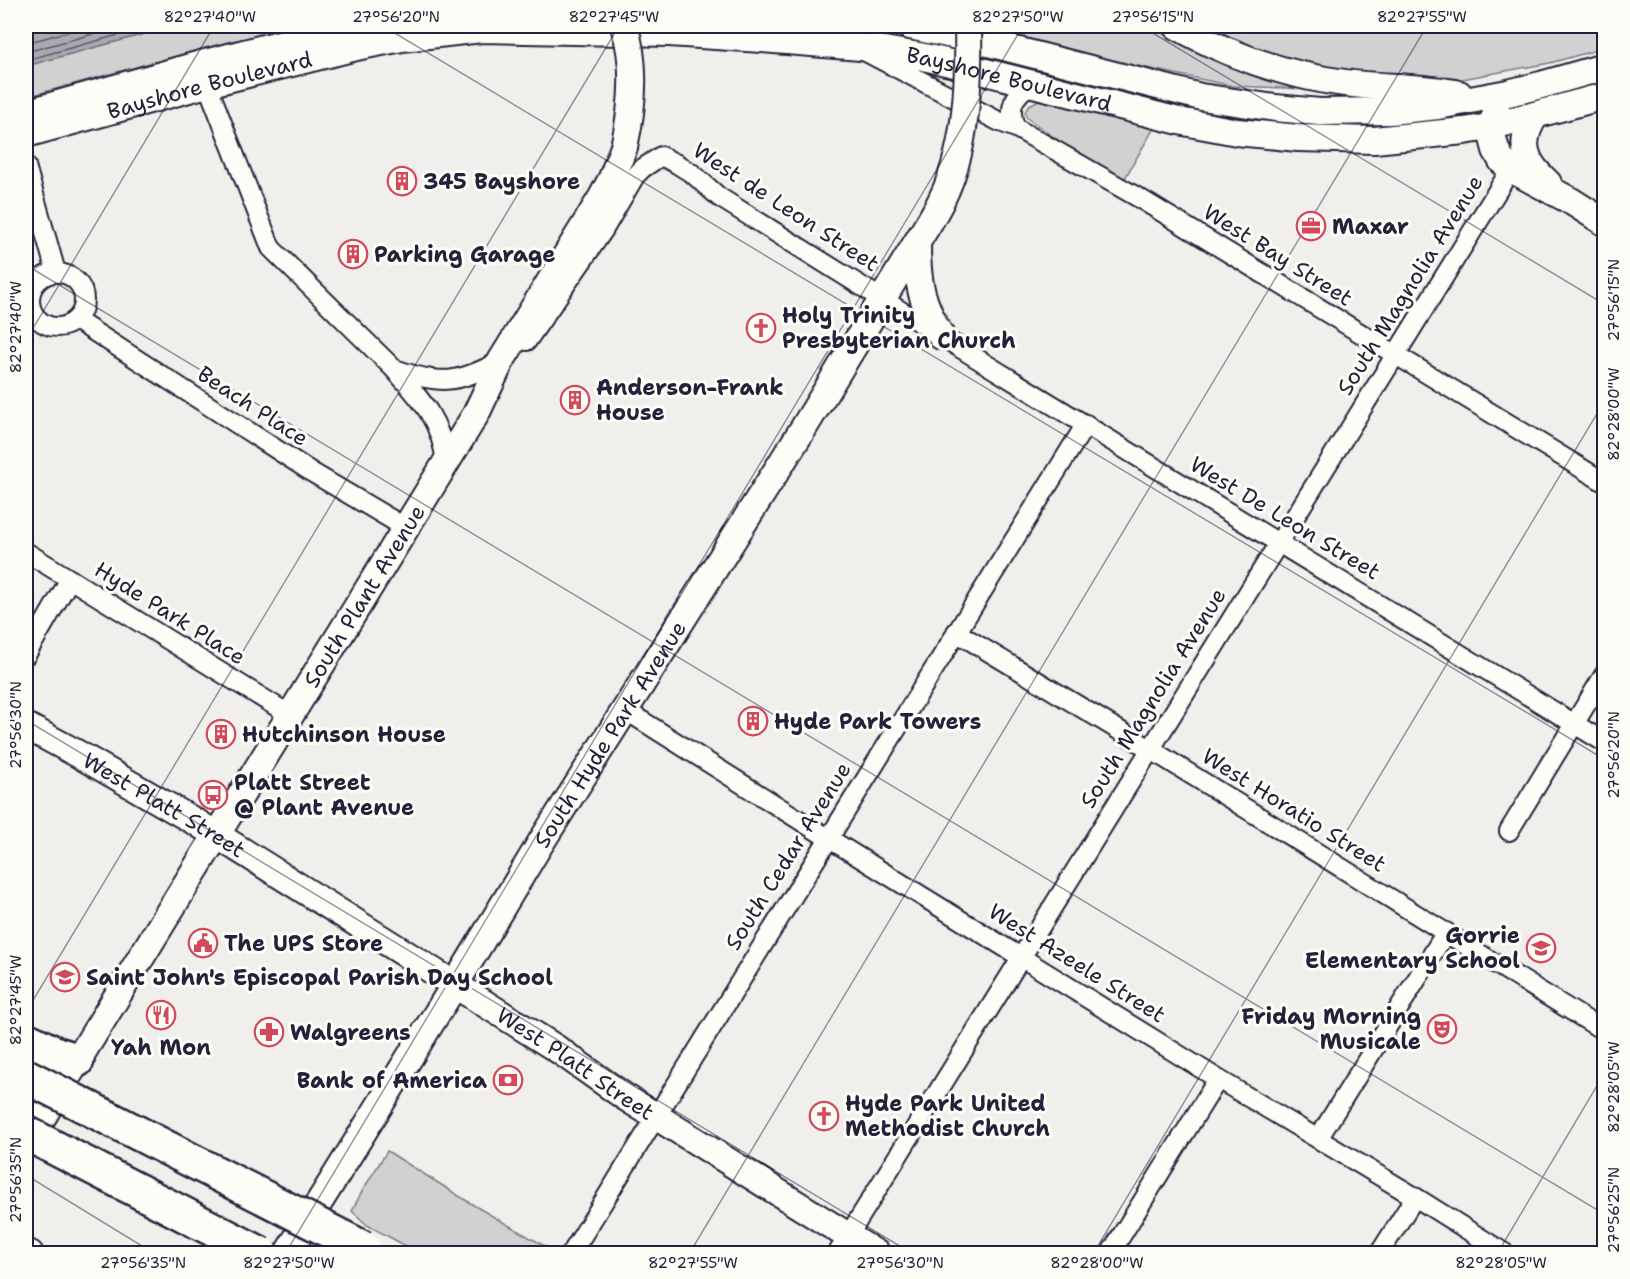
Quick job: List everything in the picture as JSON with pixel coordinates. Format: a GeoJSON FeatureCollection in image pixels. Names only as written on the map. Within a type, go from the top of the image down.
{"type":"FeatureCollection","features":[{"type":"Feature","properties":{"kind":"highway"},"geometry":{"type":"LineString","coordinates":[[26,1039],[57,1054],[77,1060]]}},
{"type":"Feature","properties":{"kind":"highway"},"geometry":{"type":"LineString","coordinates":[[26,1076],[368,1251]]}},
{"type":"Feature","properties":{"kind":"highway"},"geometry":{"type":"LineString","coordinates":[[26,1133],[261,1254]]}},
{"type":"Feature","properties":{"kind":"main road","name":"Bayshore Boulevard"},"geometry":{"type":"LineString","coordinates":[[26,113],[213,61],[359,26]]}},
{"type":"Feature","properties":{"kind":"main road","name":"South Plant Avenue"},"geometry":{"type":"LineString","coordinates":[[26,1144],[476,414],[501,361],[602,197],[624,147],[630,118],[632,86],[624,26]]}},
{"type":"Feature","properties":{"kind":"main road","name":"Bayshore Boulevard"},"geometry":{"type":"LineString","coordinates":[[910,26],[980,41],[1201,97],[1257,106],[1320,112],[1378,112],[1430,107],[1541,86],[1605,67]]}},
{"type":"Feature","properties":{"kind":"main road","name":"South Hyde Park Avenue"},"geometry":{"type":"LineString","coordinates":[[287,1254],[540,844],[803,429],[933,216],[950,180],[959,146],[965,108],[968,26]]}},
{"type":"Feature","properties":{"kind":"main road"},"geometry":{"type":"LineString","coordinates":[[1177,26],[1217,46],[1278,69],[1305,76],[1375,87],[1426,89],[1480,99]]}},
{"type":"Feature","properties":{"kind":"main road","name":"Bayshore Boulevard"},"geometry":{"type":"LineString","coordinates":[[26,134],[207,84],[361,45],[482,29],[669,33],[856,46],[919,56],[1179,121],[1237,132],[1298,138],[1374,140],[1490,127],[1605,96]]}},
{"type":"Feature","properties":{"kind":"main road"},"geometry":{"type":"LineString","coordinates":[[1508,93],[1490,127],[1498,156],[1511,169],[1605,222]]}},
{"type":"Feature","properties":{"kind":"main road"},"geometry":{"type":"LineString","coordinates":[[1535,116],[1525,136],[1527,157],[1537,172],[1570,201]]}},
{"type":"Feature","properties":{"kind":"main road"},"geometry":{"type":"LineString","coordinates":[[917,244],[922,295],[941,336]]}},
{"type":"Feature","properties":{"kind":"main road","name":"West Platt Street"},"geometry":{"type":"LineString","coordinates":[[26,726],[78,754],[216,836],[556,1048],[843,1245],[877,1254]]}},
{"type":"Feature","properties":{"kind":"main road"},"geometry":{"type":"LineString","coordinates":[[26,1252],[30,1254]]}},
{"type":"Feature","properties":{"kind":"street","name":"West Bay Street"},"geometry":{"type":"LineString","coordinates":[[856,46],[906,74],[1016,128],[1139,198],[1605,482]]}},
{"type":"Feature","properties":{"kind":"street"},"geometry":{"type":"LineString","coordinates":[[207,84],[271,248],[393,368],[423,403],[437,424],[446,463]]}},
{"type":"Feature","properties":{"kind":"street"},"geometry":{"type":"LineString","coordinates":[[1016,128],[1012,120],[1012,106],[1019,94],[1031,84]]}},
{"type":"Feature","properties":{"kind":"street","name":"West de Leon Street"},"geometry":{"type":"LineString","coordinates":[[476,414],[603,231],[635,176],[661,156],[693,174],[719,197],[941,336]]}},
{"type":"Feature","properties":{"kind":"street"},"geometry":{"type":"LineString","coordinates":[[26,166],[56,272]]}},
{"type":"Feature","properties":{"kind":"street","name":"South Magnolia Avenue"},"geometry":{"type":"LineString","coordinates":[[843,1245],[1511,169]]}},
{"type":"Feature","properties":{"kind":"street"},"geometry":{"type":"LineString","coordinates":[[56,272],[70,275],[77,281],[82,288],[84,305],[76,320],[58,327],[49,326],[35,316],[30,300],[34,285],[39,279],[56,272]]}},
{"type":"Feature","properties":{"kind":"street","name":"Beach Place"},"geometry":{"type":"LineString","coordinates":[[76,320],[313,472],[406,528]]}},
{"type":"Feature","properties":{"kind":"street","name":"West De Leon Street"},"geometry":{"type":"LineString","coordinates":[[941,336],[1605,742]]}},
{"type":"Feature","properties":{"kind":"street"},"geometry":{"type":"LineString","coordinates":[[393,368],[438,381],[460,379],[501,361]]}},
{"type":"Feature","properties":{"kind":"street","name":"South Cedar Avenue"},"geometry":{"type":"LineString","coordinates":[[571,1254],[1086,424]]}},
{"type":"Feature","properties":{"kind":"street","name":"Hyde Park Place"},"geometry":{"type":"LineString","coordinates":[[26,552],[290,715]]}},
{"type":"Feature","properties":{"kind":"street"},"geometry":{"type":"LineString","coordinates":[[26,655],[70,579]]}},
{"type":"Feature","properties":{"kind":"street","name":"West Horatio Street"},"geometry":{"type":"LineString","coordinates":[[956,632],[1150,749],[1605,1031]]}},
{"type":"Feature","properties":{"kind":"street"},"geometry":{"type":"LineString","coordinates":[[1509,831],[1605,675]]}},
{"type":"Feature","properties":{"kind":"street","name":"West Azeele Street"},"geometry":{"type":"LineString","coordinates":[[624,710],[1218,1079],[1506,1254]]}},
{"type":"Feature","properties":{"kind":"street"},"geometry":{"type":"LineString","coordinates":[[1318,1139],[1446,932]]}},
{"type":"Feature","properties":{"kind":"street"},"geometry":{"type":"LineString","coordinates":[[1110,1254],[1218,1079]]}},
{"type":"Feature","properties":{"kind":"street"},"geometry":{"type":"LineString","coordinates":[[1379,1254],[1415,1197]]}},
{"type":"Feature","properties":{"kind":"shaded area"},"geometry":{"type":"Polygon","coordinates":[[[174,26],[310,26],[231,41],[26,97],[26,66],[174,26]]]}},
{"type":"Feature","properties":{"kind":"shaded area"},"geometry":{"type":"Polygon","coordinates":[[[967,26],[1258,26],[1338,30],[1463,26],[1604,26],[1604,48],[1550,63],[1462,79],[1365,91],[1233,86],[976,32],[967,26]]]}},
{"type":"Feature","properties":{"kind":"shaded area"},"geometry":{"type":"Polygon","coordinates":[[[1039,100],[1154,128],[1121,185],[1027,118],[1025,112],[1029,105],[1039,100]]]}},
{"type":"Feature","properties":{"kind":"shaded area"},"geometry":{"type":"Polygon","coordinates":[[[387,1151],[475,1206],[557,1253],[423,1253],[367,1225],[352,1211],[387,1151]]]}},
{"type":"Feature","properties":{"kind":"water"},"geometry":{"type":"Polygon","coordinates":[[[26,26],[174,26],[26,66],[26,26]]]}},
{"type":"Feature","properties":{"kind":"water"},"geometry":{"type":"Polygon","coordinates":[[[1258,26],[1463,26],[1361,30],[1258,26]]]}},
{"type":"Feature","properties":{"kind":"place","name":"345 Bayshore"},"geometry":{"type":"Point","coordinates":[402,181]}},
{"type":"Feature","properties":{"kind":"place","name":"Maxar"},"geometry":{"type":"Point","coordinates":[1311,226]}},
{"type":"Feature","properties":{"kind":"place","name":"Parking Garage"},"geometry":{"type":"Point","coordinates":[353,254]}},
{"type":"Feature","properties":{"kind":"place","name":"Holy Trinity Presbyterian Church"},"geometry":{"type":"Point","coordinates":[761,328]}},
{"type":"Feature","properties":{"kind":"place","name":"Anderson-Frank House"},"geometry":{"type":"Point","coordinates":[575,400]}},
{"type":"Feature","properties":{"kind":"place","name":"Hyde Park Towers"},"geometry":{"type":"Point","coordinates":[753,721]}},
{"type":"Feature","properties":{"kind":"place","name":"Hutchinson House"},"geometry":{"type":"Point","coordinates":[221,734]}},
{"type":"Feature","properties":{"kind":"place","name":"Platt Street @ Plant Avenue"},"geometry":{"type":"Point","coordinates":[213,795]}},
{"type":"Feature","properties":{"kind":"place","name":"The UPS Store"},"geometry":{"type":"Point","coordinates":[203,943]}},
{"type":"Feature","properties":{"kind":"place","name":"Gorrie Elementary School"},"geometry":{"type":"Point","coordinates":[1541,948]}},
{"type":"Feature","properties":{"kind":"place","name":"Saint John's Episcopal Parish Day School"},"geometry":{"type":"Point","coordinates":[65,977]}},
{"type":"Feature","properties":{"kind":"place","name":"Yah Mon"},"geometry":{"type":"Point","coordinates":[161,1015]}},
{"type":"Feature","properties":{"kind":"place","name":"Friday Morning Musicale"},"geometry":{"type":"Point","coordinates":[1442,1029]}},
{"type":"Feature","properties":{"kind":"place","name":"Walgreens"},"geometry":{"type":"Point","coordinates":[269,1032]}},
{"type":"Feature","properties":{"kind":"place","name":"Bank of America"},"geometry":{"type":"Point","coordinates":[508,1080]}},
{"type":"Feature","properties":{"kind":"place","name":"Hyde Park United Methodist Church"},"geometry":{"type":"Point","coordinates":[824,1116]}}]}
